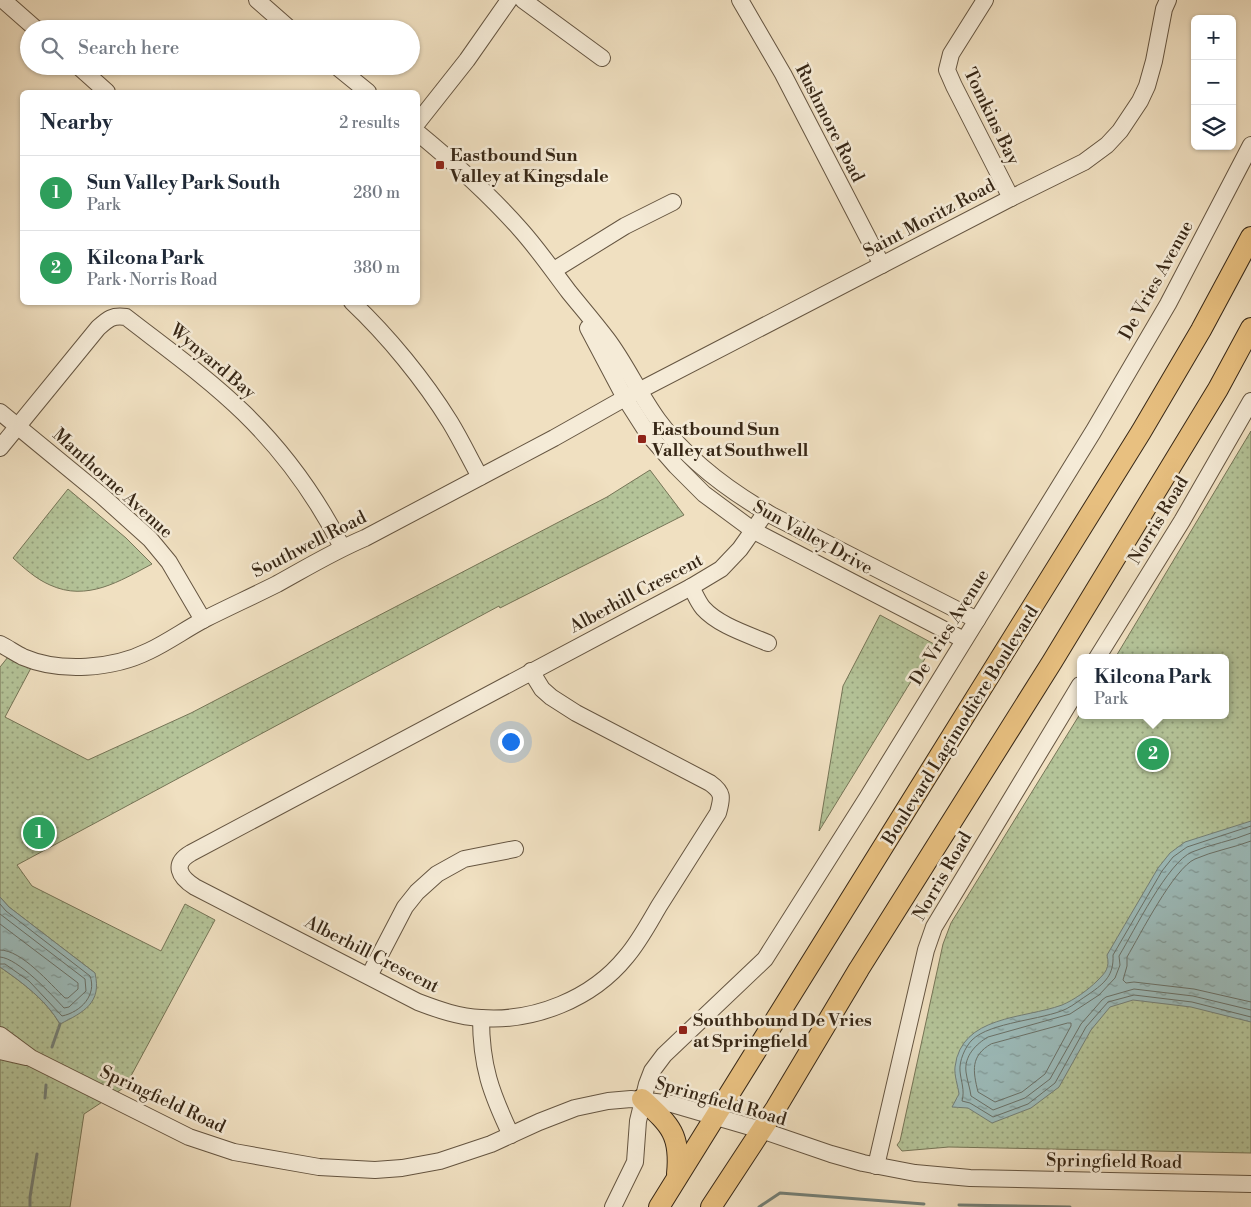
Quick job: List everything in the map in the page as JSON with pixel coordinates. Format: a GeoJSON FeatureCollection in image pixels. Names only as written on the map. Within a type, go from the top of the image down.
{"type":"FeatureCollection","features":[{"type":"Feature","properties":{"kind":"main road","name":"Boulevard Lagimodière Boulevard"},"geometry":{"type":"LineString","coordinates":[[659,1207],[1142,432],[1202,330],[1251,237]]}},
{"type":"Feature","properties":{"kind":"main road"},"geometry":{"type":"LineString","coordinates":[[711,1207],[761,1130],[864,961],[1052,662],[1208,406],[1251,328]]}},
{"type":"Feature","properties":{"kind":"main road"},"geometry":{"type":"LineString","coordinates":[[642,1100],[664,1119],[675,1137],[679,1152],[677,1178]]}},
{"type":"Feature","properties":{"kind":"street"},"geometry":{"type":"LineString","coordinates":[[3,0],[26,20]]}},
{"type":"Feature","properties":{"kind":"street"},"geometry":{"type":"LineString","coordinates":[[257,0],[280,20]]}},
{"type":"Feature","properties":{"kind":"street"},"geometry":{"type":"LineString","coordinates":[[420,119],[467,60],[510,0]]}},
{"type":"Feature","properties":{"kind":"street"},"geometry":{"type":"LineString","coordinates":[[523,0],[602,58]]}},
{"type":"Feature","properties":{"kind":"street","name":"Rushmore Road"},"geometry":{"type":"LineString","coordinates":[[740,0],[783,74],[882,265]]}},
{"type":"Feature","properties":{"kind":"street","name":"Tomkins Bay"},"geometry":{"type":"LineString","coordinates":[[985,0],[951,54],[947,70],[1011,198]]}},
{"type":"Feature","properties":{"kind":"street","name":"Saint Moritz Road"},"geometry":{"type":"LineString","coordinates":[[632,394],[1084,162],[1107,145],[1120,131],[1140,101],[1147,86],[1164,9],[1168,0]]}},
{"type":"Feature","properties":{"kind":"street"},"geometry":{"type":"LineString","coordinates":[[88,75],[106,90]]}},
{"type":"Feature","properties":{"kind":"street"},"geometry":{"type":"LineString","coordinates":[[347,75],[366,90]]}},
{"type":"Feature","properties":{"kind":"street","name":"Sun Valley Drive"},"geometry":{"type":"LineString","coordinates":[[420,135],[463,172],[519,228],[554,270],[609,341],[648,434],[704,494],[754,531],[964,640]]}},
{"type":"Feature","properties":{"kind":"street","name":"De Vries Avenue"},"geometry":{"type":"LineString","coordinates":[[613,1207],[635,1162],[638,1121],[642,1100],[652,1071],[664,1055],[765,959],[1093,432],[1168,304],[1251,145]]}},
{"type":"Feature","properties":{"kind":"street"},"geometry":{"type":"LineString","coordinates":[[554,270],[624,226],[673,202]]}},
{"type":"Feature","properties":{"kind":"street"},"geometry":{"type":"LineString","coordinates":[[355,305],[410,365],[449,421],[480,477]]}},
{"type":"Feature","properties":{"kind":"street","name":"Wynyard Bay"},"geometry":{"type":"LineString","coordinates":[[18,426],[98,328],[107,320],[116,316],[126,317],[243,412],[277,448],[311,493],[342,547]]}},
{"type":"Feature","properties":{"kind":"street","name":"Sun Valley Drive"},"geometry":{"type":"LineString","coordinates":[[632,394],[657,419],[675,442],[698,466],[742,498],[977,620]]}},
{"type":"Feature","properties":{"kind":"street","name":"Southwell Road"},"geometry":{"type":"LineString","coordinates":[[0,644],[24,657],[55,665],[102,666],[122,662],[148,652],[203,620],[277,584],[342,547],[364,538],[480,477],[632,394]]}},
{"type":"Feature","properties":{"kind":"street","name":"Norris Road"},"geometry":{"type":"LineString","coordinates":[[1100,654],[1182,521],[1251,401]]}},
{"type":"Feature","properties":{"kind":"street","name":"Manthorne Avenue"},"geometry":{"type":"LineString","coordinates":[[0,412],[101,495],[150,539],[169,562],[203,620]]}},
{"type":"Feature","properties":{"kind":"street"},"geometry":{"type":"LineString","coordinates":[[0,448],[18,426]]}},
{"type":"Feature","properties":{"kind":"street","name":"Alberhill Crescent"},"geometry":{"type":"LineString","coordinates":[[531,671],[542,689],[551,697],[576,713],[710,783],[718,789],[722,799],[718,813],[634,947],[614,970],[588,990],[554,1007],[513,1018],[482,1018],[448,1013],[418,1002],[195,887],[181,875],[179,868],[181,861],[191,852],[531,671],[691,588],[721,569],[754,531],[766,512]]}},
{"type":"Feature","properties":{"kind":"street"},"geometry":{"type":"LineString","coordinates":[[691,588],[703,608],[712,616],[768,644]]}},
{"type":"Feature","properties":{"kind":"street","name":"Norris Road"},"geometry":{"type":"LineString","coordinates":[[876,1166],[926,950],[934,927],[1077,691]]}},
{"type":"Feature","properties":{"kind":"street"},"geometry":{"type":"LineString","coordinates":[[369,976],[405,907],[417,892],[437,874],[464,859],[515,849]]}},
{"type":"Feature","properties":{"kind":"street"},"geometry":{"type":"LineString","coordinates":[[482,1018],[483,1056],[486,1075],[511,1135]]}},
{"type":"Feature","properties":{"kind":"street","name":"Springfield Road"},"geometry":{"type":"LineString","coordinates":[[0,1035],[31,1058],[189,1137],[234,1152],[318,1167],[357,1170],[402,1168],[440,1161],[467,1153],[554,1116],[586,1106],[615,1100],[642,1100],[672,1104],[761,1130],[831,1154],[876,1166],[915,1173],[952,1177],[1251,1184]]}},
{"type":"Feature","properties":{"kind":"street","name":"Springfield Road"},"geometry":{"type":"LineString","coordinates":[[0,1051],[31,1058]]}},
{"type":"Feature","properties":{"kind":"green space"},"geometry":{"type":"Polygon","coordinates":[[[1251,431],[1251,1153],[949,1147],[902,1151],[897,1145],[900,1141],[943,944],[951,923],[1077,719],[1229,719],[1229,654],[1117,654],[1251,431]]]}},
{"type":"Feature","properties":{"kind":"green space"},"geometry":{"type":"Polygon","coordinates":[[[650,470],[684,515],[500,608],[499,606],[17,865],[32,886],[161,951],[185,904],[215,920],[125,1087],[84,1114],[70,1207],[0,1207],[0,967],[41,1000],[60,1024],[95,973],[9,907],[0,897],[0,667],[8,657],[31,668],[5,717],[88,760],[191,713],[607,497],[650,470]]]}},
{"type":"Feature","properties":{"kind":"green space"},"geometry":{"type":"Polygon","coordinates":[[[68,489],[126,538],[152,564],[115,583],[90,590],[77,591],[64,590],[45,583],[17,562],[13,558],[68,489]]]}},
{"type":"Feature","properties":{"kind":"green space"},"geometry":{"type":"Polygon","coordinates":[[[880,615],[934,644],[819,831],[843,686],[880,615]]]}},
{"type":"Feature","properties":{"kind":"water"},"geometry":{"type":"Polygon","coordinates":[[[1251,821],[1251,1022],[1191,1007],[1133,1000],[1110,1007],[1091,1030],[1059,1087],[1031,1108],[992,1123],[968,1108],[952,1107],[959,1094],[955,1067],[960,1050],[969,1037],[981,1028],[996,1022],[1062,1005],[1085,991],[1105,972],[1108,967],[1107,955],[1158,868],[1170,853],[1185,842],[1251,821]]]}},
{"type":"Feature","properties":{"kind":"water"},"geometry":{"type":"Polygon","coordinates":[[[0,897],[9,907],[95,973],[96,992],[93,999],[77,1015],[60,1024],[41,1000],[0,967],[0,897]]]}},
{"type":"Feature","properties":{"kind":"waterway"},"geometry":{"type":"LineString","coordinates":[[52,1047],[60,1024]]}},
{"type":"Feature","properties":{"kind":"waterway"},"geometry":{"type":"LineString","coordinates":[[45,1098],[46,1085]]}},
{"type":"Feature","properties":{"kind":"waterway"},"geometry":{"type":"LineString","coordinates":[[30,1207],[37,1154]]}},
{"type":"Feature","properties":{"kind":"waterway"},"geometry":{"type":"LineString","coordinates":[[759,1207],[780,1193],[924,1204]]}},
{"type":"Feature","properties":{"kind":"waterway"},"geometry":{"type":"LineString","coordinates":[[959,1205],[1070,1207]]}},
{"type":"Feature","properties":{"kind":"place","name":"Eastbound Sun Valley at Kingsdale"},"geometry":{"type":"Point","coordinates":[440,165]}},
{"type":"Feature","properties":{"kind":"place","name":"Eastbound Sun Valley at Southwell"},"geometry":{"type":"Point","coordinates":[642,439]}},
{"type":"Feature","properties":{"kind":"place","name":"Kilcona Park"},"geometry":{"type":"Point","coordinates":[1153,754]}},
{"type":"Feature","properties":{"kind":"place","name":"Sun Valley Park South"},"geometry":{"type":"Point","coordinates":[39,833]}},
{"type":"Feature","properties":{"kind":"place","name":"Southbound De Vries at Springfield"},"geometry":{"type":"Point","coordinates":[683,1030]}}]}
